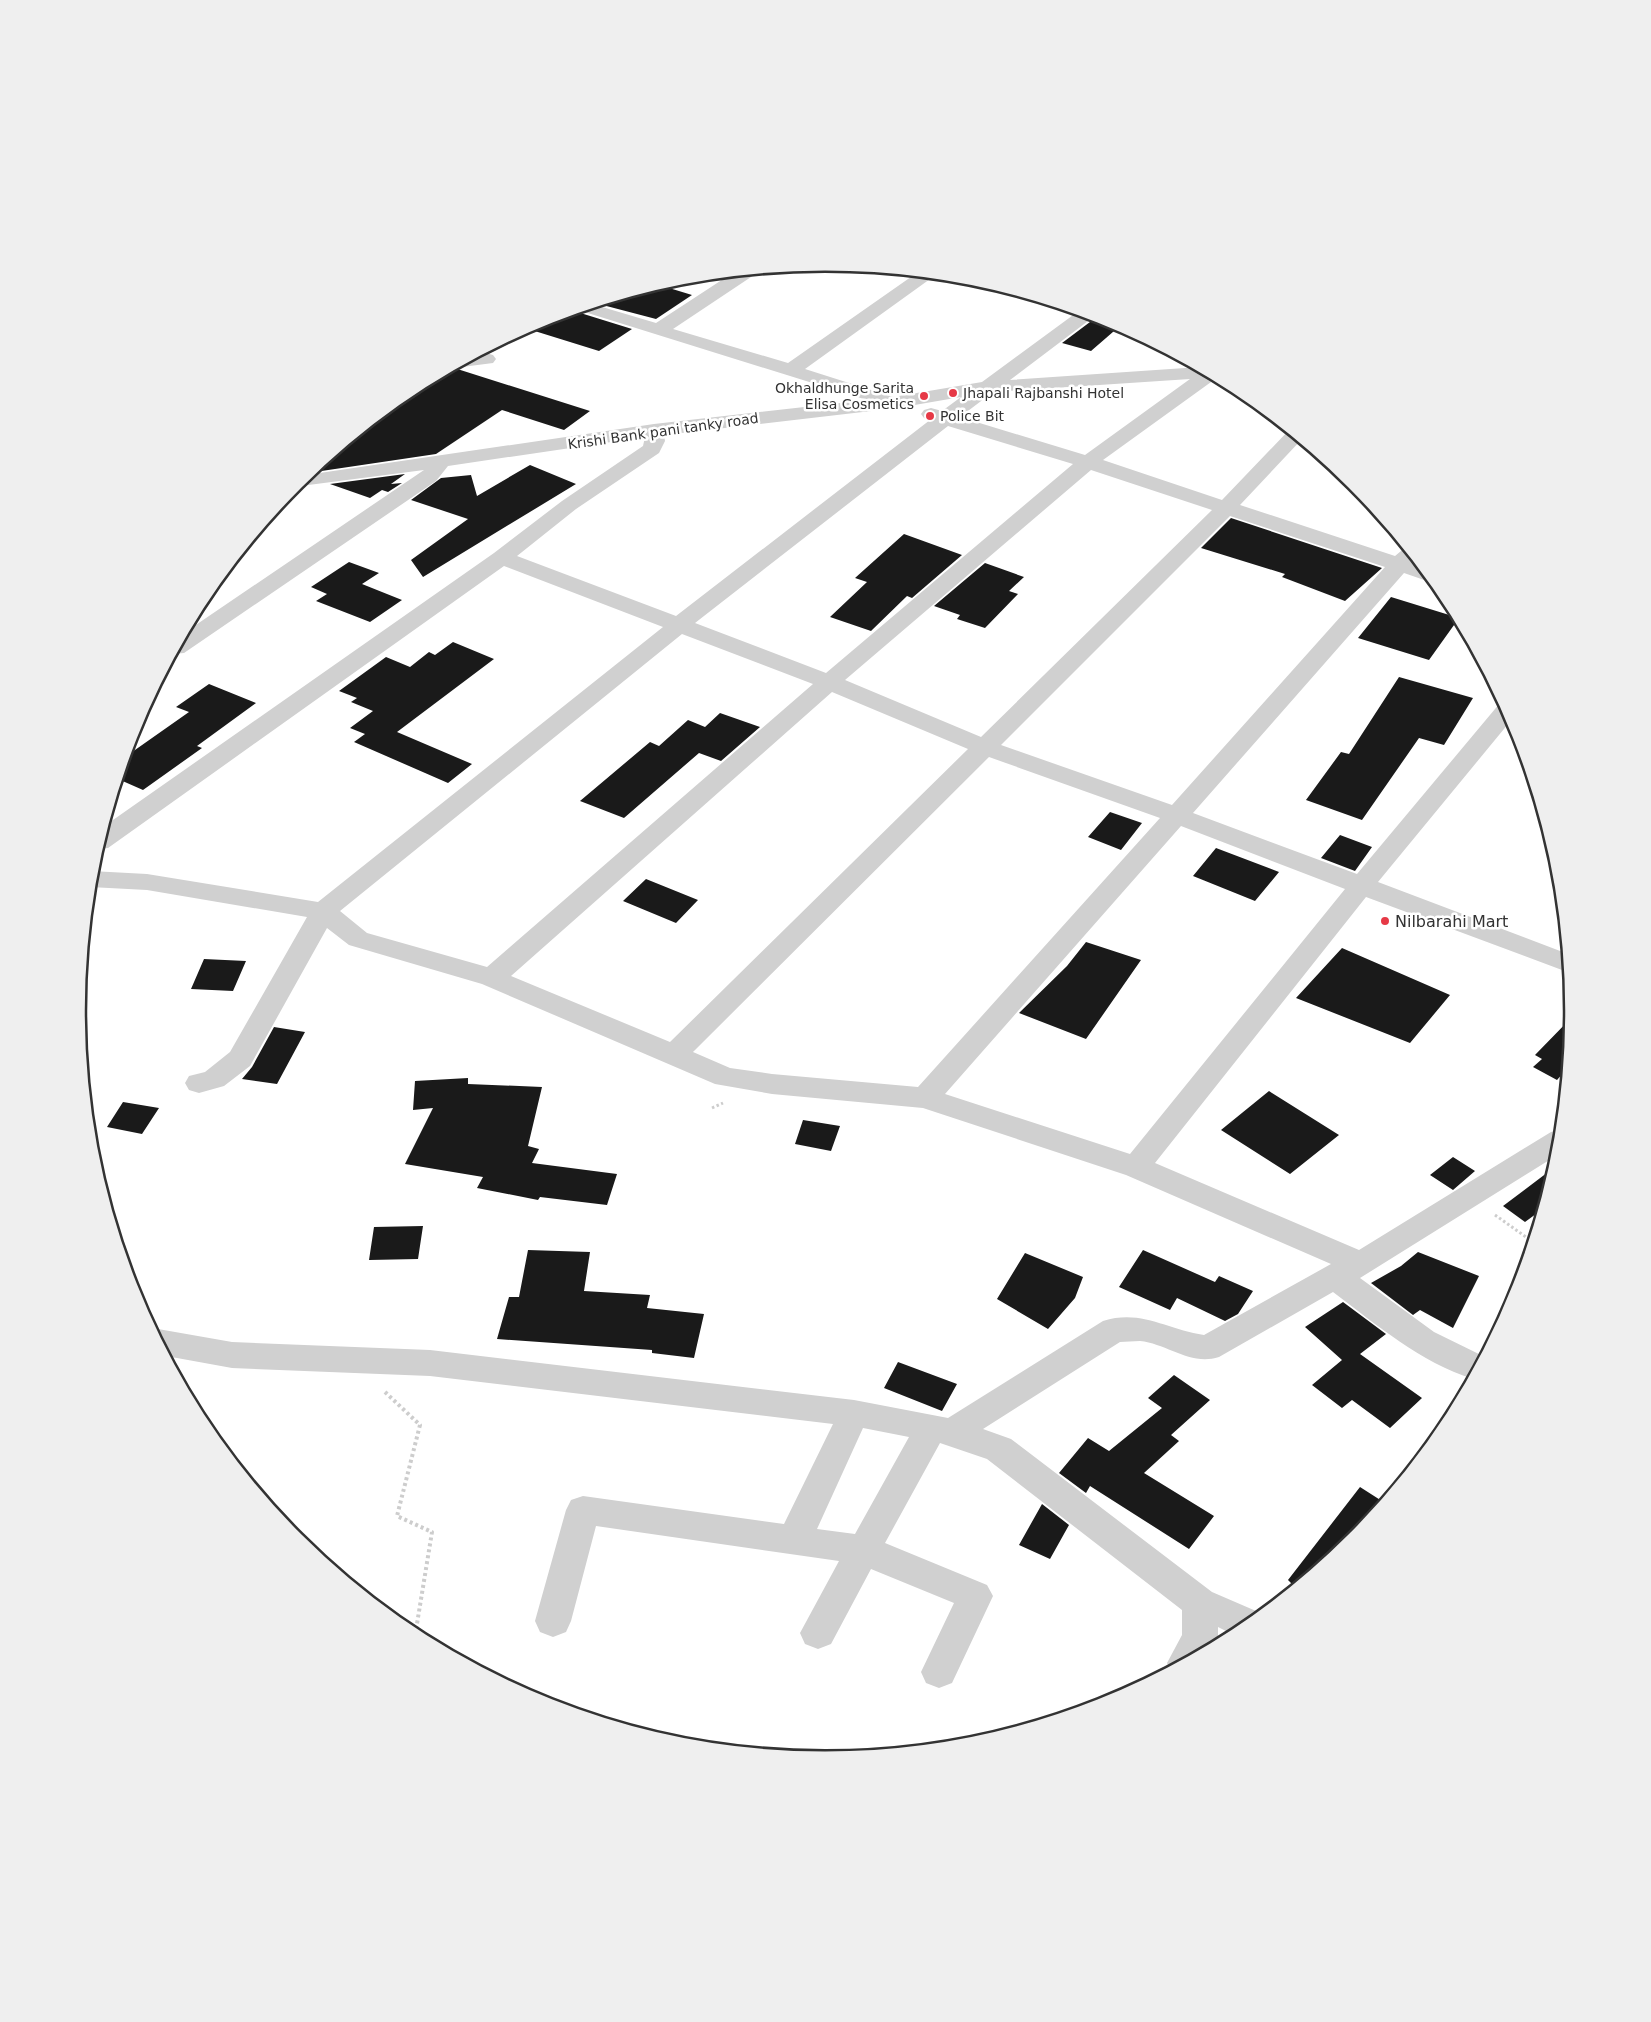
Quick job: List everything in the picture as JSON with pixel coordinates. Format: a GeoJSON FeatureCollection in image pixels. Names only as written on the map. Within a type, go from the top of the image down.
{"type":"FeatureCollection","features":[{"type":"Feature","properties":{"kind":"street"},"geometry":{"type":"LineString","coordinates":[[660,329],[739,277]]}},
{"type":"Feature","properties":{"kind":"street"},"geometry":{"type":"LineString","coordinates":[[791,370],[922,278]]}},
{"type":"Feature","properties":{"kind":"street"},"geometry":{"type":"LineString","coordinates":[[592,310],[897,402],[944,419],[1088,462],[1227,507],[1405,558],[925,1098]]}},
{"type":"Feature","properties":{"kind":"street"},"geometry":{"type":"LineString","coordinates":[[199,1083],[214,1079],[240,1059],[323,911],[678,626],[944,419],[1081,318]]}},
{"type":"Feature","properties":{"kind":"street"},"geometry":{"type":"LineString","coordinates":[[477,360],[486,359]]}},
{"type":"Feature","properties":{"kind":"street","name":"Krishi Bank pani tanky road"},"geometry":{"type":"LineString","coordinates":[[311,480],[654,430],[897,402],[987,387],[1199,374]]}},
{"type":"Feature","properties":{"kind":"street"},"geometry":{"type":"LineString","coordinates":[[492,978],[829,682],[1088,462],[1205,377]]}},
{"type":"Feature","properties":{"kind":"street"},"geometry":{"type":"LineString","coordinates":[[107,836],[502,558],[570,504],[652,449],[654,430]]}},
{"type":"Feature","properties":{"kind":"street"},"geometry":{"type":"LineString","coordinates":[[673,1056],[1227,507],[1292,438]]}},
{"type":"Feature","properties":{"kind":"street"},"geometry":{"type":"LineString","coordinates":[[184,642],[429,477],[441,462]]}},
{"type":"Feature","properties":{"kind":"street"},"geometry":{"type":"LineString","coordinates":[[502,558],[829,682],[984,747],[1176,815],[1563,962]]}},
{"type":"Feature","properties":{"kind":"street"},"geometry":{"type":"LineString","coordinates":[[1136,1167],[1502,715]]}},
{"type":"Feature","properties":{"kind":"street"},"geometry":{"type":"LineString","coordinates":[[98,879],[147,882],[323,911],[358,939],[492,978],[725,1077],[772,1084],[925,1098],[1136,1167],[1348,1270],[1414,1334],[1467,1365],[1474,1367]]}},
{"type":"Feature","properties":{"kind":"street"},"geometry":{"type":"LineString","coordinates":[[818,1633],[864,1550],[941,1430],[1114,1330],[1141,1329],[1193,1346],[1208,1348],[1348,1270],[1553,1144]]}},
{"type":"Feature","properties":{"kind":"street"},"geometry":{"type":"LineString","coordinates":[[165,1343],[232,1355],[430,1363],[854,1413],[941,1430],[999,1449],[1200,1603],[1242,1622]]}},
{"type":"Feature","properties":{"kind":"street"},"geometry":{"type":"LineString","coordinates":[[794,1540],[854,1413]]}},
{"type":"Feature","properties":{"kind":"street"},"geometry":{"type":"LineString","coordinates":[[552,1621],[583,1510],[864,1550],[976,1596],[939,1672]]}},
{"type":"Feature","properties":{"kind":"street"},"geometry":{"type":"LineString","coordinates":[[1191,1653],[1200,1638],[1200,1603]]}},
{"type":"Feature","properties":{"kind":"path"},"geometry":{"type":"LineString","coordinates":[[1468,1197],[1529,1239]]}},
{"type":"Feature","properties":{"kind":"path"},"geometry":{"type":"LineString","coordinates":[[378,1386],[420,1425],[397,1516],[432,1532],[416,1627]]}},
{"type":"Feature","properties":{"kind":"building"},"geometry":{"type":"Polygon","coordinates":[[[671,288],[692,295],[656,319],[605,306],[671,288]]]}},
{"type":"Feature","properties":{"kind":"building"},"geometry":{"type":"Polygon","coordinates":[[[582,313],[632,329],[599,351],[536,331],[582,313]]]}},
{"type":"Feature","properties":{"kind":"building"},"geometry":{"type":"Polygon","coordinates":[[[1091,321],[1114,331],[1091,351],[1062,343],[1091,321]]]}},
{"type":"Feature","properties":{"kind":"building"},"geometry":{"type":"Polygon","coordinates":[[[459,369],[590,411],[564,430],[502,410],[436,454],[321,471],[375,425],[415,396],[459,369]]]}},
{"type":"Feature","properties":{"kind":"building"},"geometry":{"type":"Polygon","coordinates":[[[530,465],[576,484],[423,577],[411,560],[468,519],[411,500],[441,478],[471,475],[477,496],[530,465]]]}},
{"type":"Feature","properties":{"kind":"building"},"geometry":{"type":"Polygon","coordinates":[[[405,474],[391,484],[402,483],[388,492],[382,490],[370,498],[330,484],[405,474]]]}},
{"type":"Feature","properties":{"kind":"building"},"geometry":{"type":"Polygon","coordinates":[[[1231,518],[1382,568],[1345,601],[1282,577],[1285,574],[1201,548],[1231,518]]]}},
{"type":"Feature","properties":{"kind":"building"},"geometry":{"type":"Polygon","coordinates":[[[904,534],[962,555],[912,598],[907,596],[871,631],[830,617],[867,582],[855,578],[904,534]]]}},
{"type":"Feature","properties":{"kind":"building"},"geometry":{"type":"Polygon","coordinates":[[[349,562],[379,573],[362,584],[402,600],[370,622],[316,601],[327,594],[311,587],[349,562]]]}},
{"type":"Feature","properties":{"kind":"building"},"geometry":{"type":"Polygon","coordinates":[[[985,563],[1024,577],[1009,591],[1018,594],[985,628],[957,619],[960,615],[934,606],[985,563]]]}},
{"type":"Feature","properties":{"kind":"building"},"geometry":{"type":"Polygon","coordinates":[[[1391,597],[1450,615],[1455,624],[1429,660],[1358,638],[1391,597]]]}},
{"type":"Feature","properties":{"kind":"building"},"geometry":{"type":"Polygon","coordinates":[[[453,642],[494,659],[397,732],[472,764],[448,783],[354,742],[365,734],[350,728],[373,711],[351,702],[357,698],[339,691],[386,657],[410,667],[429,652],[435,655],[453,642]]]}},
{"type":"Feature","properties":{"kind":"building"},"geometry":{"type":"Polygon","coordinates":[[[1399,677],[1473,698],[1444,745],[1419,738],[1362,820],[1306,800],[1341,752],[1349,754],[1399,677]]]}},
{"type":"Feature","properties":{"kind":"building"},"geometry":{"type":"Polygon","coordinates":[[[209,684],[256,703],[197,746],[202,748],[143,790],[123,781],[134,751],[189,712],[176,707],[209,684]]]}},
{"type":"Feature","properties":{"kind":"building"},"geometry":{"type":"Polygon","coordinates":[[[720,713],[760,727],[721,761],[699,753],[624,818],[580,801],[650,742],[659,746],[688,720],[705,727],[720,713]]]}},
{"type":"Feature","properties":{"kind":"building"},"geometry":{"type":"Polygon","coordinates":[[[1110,812],[1142,823],[1121,850],[1088,837],[1110,812]]]}},
{"type":"Feature","properties":{"kind":"building"},"geometry":{"type":"Polygon","coordinates":[[[1340,835],[1372,847],[1355,871],[1321,858],[1340,835]]]}},
{"type":"Feature","properties":{"kind":"building"},"geometry":{"type":"Polygon","coordinates":[[[1216,848],[1279,872],[1255,901],[1193,876],[1216,848]]]}},
{"type":"Feature","properties":{"kind":"building"},"geometry":{"type":"Polygon","coordinates":[[[646,879],[698,900],[676,923],[623,901],[646,879]]]}},
{"type":"Feature","properties":{"kind":"building"},"geometry":{"type":"Polygon","coordinates":[[[1086,942],[1141,960],[1086,1039],[1019,1013],[1067,966],[1086,942]]]}},
{"type":"Feature","properties":{"kind":"building"},"geometry":{"type":"Polygon","coordinates":[[[1342,948],[1450,995],[1410,1043],[1296,998],[1342,948]]]}},
{"type":"Feature","properties":{"kind":"building"},"geometry":{"type":"Polygon","coordinates":[[[204,959],[246,961],[233,991],[191,989],[204,959]]]}},
{"type":"Feature","properties":{"kind":"building"},"geometry":{"type":"Polygon","coordinates":[[[1564,1025],[1561,1075],[1557,1080],[1533,1067],[1542,1059],[1535,1055],[1564,1025]]]}},
{"type":"Feature","properties":{"kind":"building"},"geometry":{"type":"Polygon","coordinates":[[[274,1027],[305,1032],[277,1084],[242,1079],[252,1067],[274,1027]]]}},
{"type":"Feature","properties":{"kind":"building"},"geometry":{"type":"Polygon","coordinates":[[[468,1078],[468,1084],[542,1087],[528,1146],[539,1149],[532,1163],[617,1174],[607,1205],[540,1197],[538,1200],[477,1188],[483,1177],[405,1164],[433,1108],[413,1110],[415,1081],[468,1078]]]}},
{"type":"Feature","properties":{"kind":"building"},"geometry":{"type":"Polygon","coordinates":[[[1269,1091],[1339,1135],[1290,1174],[1221,1130],[1269,1091]]]}},
{"type":"Feature","properties":{"kind":"building"},"geometry":{"type":"Polygon","coordinates":[[[123,1102],[159,1108],[142,1134],[107,1127],[123,1102]]]}},
{"type":"Feature","properties":{"kind":"building"},"geometry":{"type":"Polygon","coordinates":[[[803,1120],[840,1126],[831,1151],[795,1144],[803,1120]]]}},
{"type":"Feature","properties":{"kind":"building"},"geometry":{"type":"Polygon","coordinates":[[[1453,1157],[1475,1171],[1453,1190],[1430,1175],[1453,1157]]]}},
{"type":"Feature","properties":{"kind":"building"},"geometry":{"type":"Polygon","coordinates":[[[1547,1173],[1537,1213],[1525,1222],[1503,1206],[1547,1173]]]}},
{"type":"Feature","properties":{"kind":"building"},"geometry":{"type":"Polygon","coordinates":[[[423,1226],[418,1259],[369,1260],[374,1227],[423,1226]]]}},
{"type":"Feature","properties":{"kind":"building"},"geometry":{"type":"Polygon","coordinates":[[[528,1250],[590,1252],[584,1291],[650,1295],[647,1308],[704,1314],[694,1358],[652,1353],[652,1350],[497,1339],[509,1297],[519,1297],[528,1250]]]}},
{"type":"Feature","properties":{"kind":"building"},"geometry":{"type":"Polygon","coordinates":[[[1143,1250],[1215,1282],[1219,1276],[1253,1291],[1238,1314],[1225,1321],[1177,1298],[1170,1310],[1119,1287],[1143,1250]]]}},
{"type":"Feature","properties":{"kind":"building"},"geometry":{"type":"Polygon","coordinates":[[[1418,1252],[1479,1276],[1453,1328],[1420,1310],[1413,1315],[1371,1283],[1401,1266],[1418,1252]]]}},
{"type":"Feature","properties":{"kind":"building"},"geometry":{"type":"Polygon","coordinates":[[[1025,1253],[1083,1277],[1075,1298],[1048,1329],[997,1299],[1025,1253]]]}},
{"type":"Feature","properties":{"kind":"building"},"geometry":{"type":"Polygon","coordinates":[[[1343,1302],[1386,1334],[1360,1354],[1422,1398],[1390,1428],[1352,1400],[1342,1408],[1312,1385],[1342,1360],[1305,1327],[1343,1302]]]}},
{"type":"Feature","properties":{"kind":"building"},"geometry":{"type":"Polygon","coordinates":[[[898,1362],[957,1384],[942,1411],[884,1388],[898,1362]]]}},
{"type":"Feature","properties":{"kind":"building"},"geometry":{"type":"Polygon","coordinates":[[[1174,1375],[1210,1400],[1171,1435],[1179,1441],[1144,1473],[1214,1516],[1189,1549],[1090,1486],[1086,1493],[1059,1473],[1088,1438],[1109,1451],[1162,1408],[1148,1398],[1174,1375]]]}},
{"type":"Feature","properties":{"kind":"building"},"geometry":{"type":"Polygon","coordinates":[[[1360,1487],[1380,1500],[1348,1534],[1313,1567],[1292,1584],[1288,1580],[1360,1487]]]}},
{"type":"Feature","properties":{"kind":"building"},"geometry":{"type":"Polygon","coordinates":[[[1042,1504],[1069,1525],[1050,1559],[1019,1545],[1042,1504]]]}},
{"type":"Feature","properties":{"kind":"place","name":"Jhapali Rajbanshi Hotel"},"geometry":{"type":"Point","coordinates":[953,393]}},
{"type":"Feature","properties":{"kind":"place","name":"Okhaldhunge Sarita Elisa Cosmetics"},"geometry":{"type":"Point","coordinates":[924,396]}},
{"type":"Feature","properties":{"kind":"place","name":"Police Bit"},"geometry":{"type":"Point","coordinates":[930,416]}},
{"type":"Feature","properties":{"kind":"place","name":"Nilbarahi Mart"},"geometry":{"type":"Point","coordinates":[1385,921]}}]}
